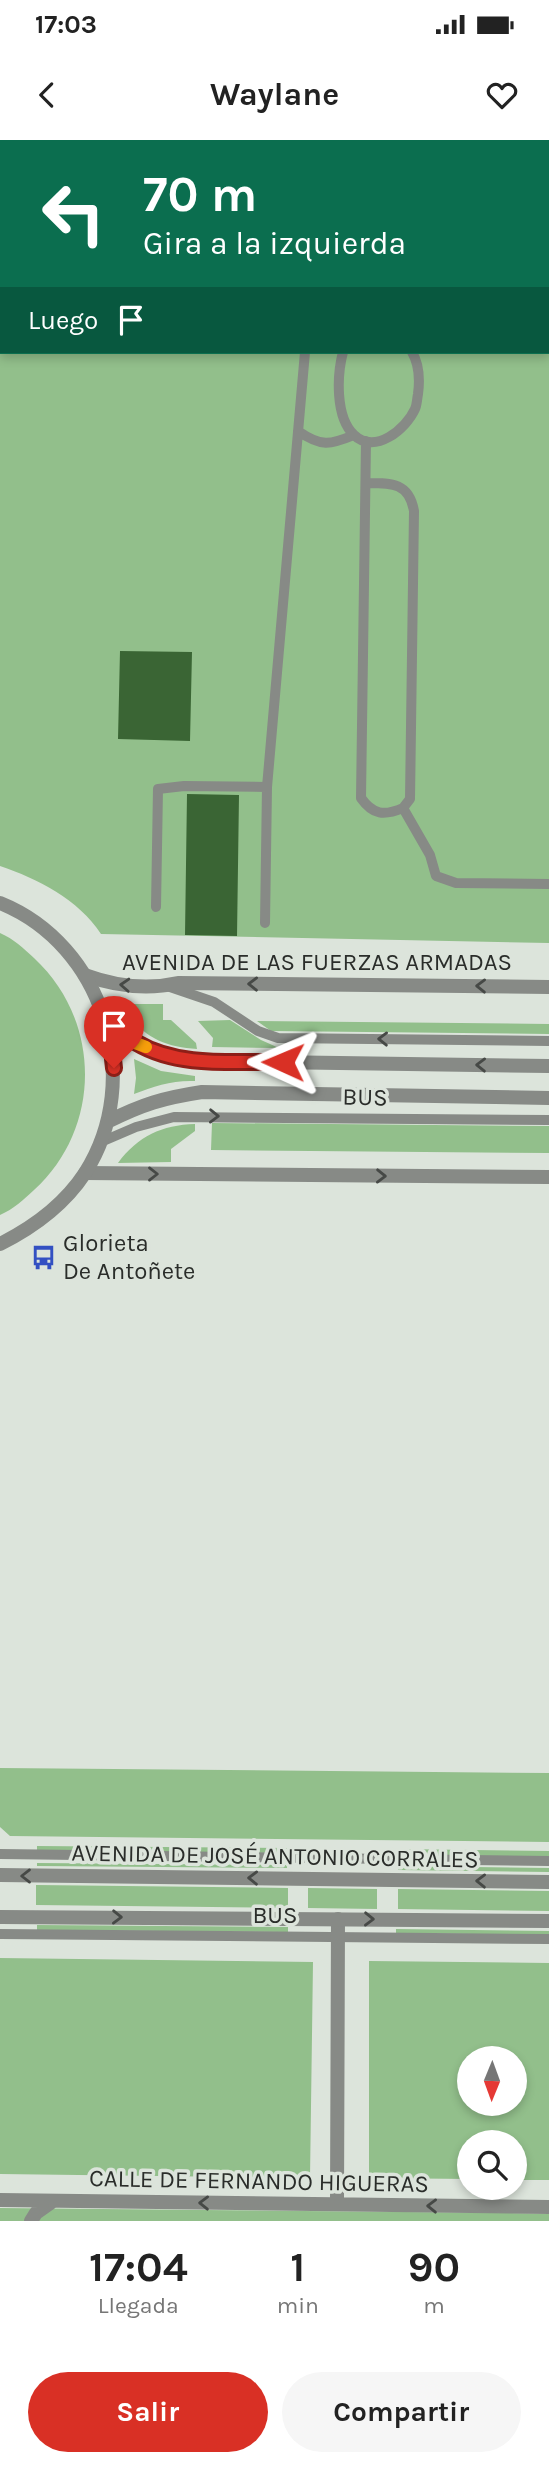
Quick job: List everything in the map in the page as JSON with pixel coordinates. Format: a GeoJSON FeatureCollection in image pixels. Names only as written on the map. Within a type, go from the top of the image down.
{"type":"FeatureCollection","features":[{"type":"Feature","properties":{"kind":"street"},"geometry":{"type":"LineString","coordinates":[[0,903],[31,919],[52,936],[85,975],[104,1014],[114,1068],[113,1095],[107,1122],[101,1142],[85,1173],[60,1205],[28,1230],[0,1244]]}},
{"type":"Feature","properties":{"kind":"street","name":"AVENIDA DE LAS FUERZAS ARMADAS"},"geometry":{"type":"LineString","coordinates":[[85,975],[118,985],[166,986],[178,983],[549,987]]}},
{"type":"Feature","properties":{"kind":"street"},"geometry":{"type":"LineString","coordinates":[[104,1014],[135,1043],[167,1056],[203,1061],[549,1066]]}},
{"type":"Feature","properties":{"kind":"street"},"geometry":{"type":"LineString","coordinates":[[107,1122],[163,1098],[202,1092],[549,1098]]}},
{"type":"Feature","properties":{"kind":"street"},"geometry":{"type":"LineString","coordinates":[[85,1173],[549,1177]]}},
{"type":"Feature","properties":{"kind":"street","name":"AVENIDA DE JOSÉ ANTONIO CORRALES"},"geometry":{"type":"LineString","coordinates":[[0,1875],[549,1882]]}},
{"type":"Feature","properties":{"kind":"street"},"geometry":{"type":"LineString","coordinates":[[0,1917],[549,1921]]}},
{"type":"Feature","properties":{"kind":"street"},"geometry":{"type":"LineString","coordinates":[[337,2204],[338,1919]]}},
{"type":"Feature","properties":{"kind":"street","name":"CALLE DE FERNANDO HIGUERAS"},"geometry":{"type":"LineString","coordinates":[[0,2200],[549,2207]]}},
{"type":"Feature","properties":{"kind":"street"},"geometry":{"type":"LineString","coordinates":[[31,2221],[36,2213],[52,2201]]}},
{"type":"Feature","properties":{"kind":"lane"},"geometry":{"type":"LineString","coordinates":[[265,923],[267,787],[305,354]]}},
{"type":"Feature","properties":{"kind":"lane"},"geometry":{"type":"LineString","coordinates":[[343,354],[340,389],[342,416],[354,435],[366,441],[382,441],[402,429],[416,408],[419,386],[417,360],[413,354]]}},
{"type":"Feature","properties":{"kind":"lane"},"geometry":{"type":"LineString","coordinates":[[298,431],[309,439],[332,444],[354,435]]}},
{"type":"Feature","properties":{"kind":"lane"},"geometry":{"type":"LineString","coordinates":[[366,441],[361,797],[369,808],[381,813],[393,813],[403,808],[410,799],[414,511],[412,498],[404,489],[391,484],[366,483]]}},
{"type":"Feature","properties":{"kind":"lane"},"geometry":{"type":"LineString","coordinates":[[156,907],[158,789],[184,786],[267,787]]}},
{"type":"Feature","properties":{"kind":"lane"},"geometry":{"type":"LineString","coordinates":[[403,808],[430,855],[436,876],[456,883],[549,884]]}},
{"type":"Feature","properties":{"kind":"lane"},"geometry":{"type":"LineString","coordinates":[[166,986],[214,1002],[258,1031],[278,1038],[549,1041]]}},
{"type":"Feature","properties":{"kind":"lane","name":"BUS"},"geometry":{"type":"LineString","coordinates":[[101,1142],[174,1117],[549,1120]]}},
{"type":"Feature","properties":{"kind":"lane"},"geometry":{"type":"LineString","coordinates":[[0,1854],[549,1861]]}},
{"type":"Feature","properties":{"kind":"lane","name":"BUS"},"geometry":{"type":"LineString","coordinates":[[0,1934],[549,1939]]}},
{"type":"Feature","properties":{"kind":"green space"},"geometry":{"type":"Polygon","coordinates":[[[0,354],[549,354],[549,943],[101,934],[81,910],[29,877],[0,866],[0,354]]]}},
{"type":"Feature","properties":{"kind":"green space","name":"Glorieta De Antoñete"},"geometry":{"type":"Polygon","coordinates":[[[0,933],[34,958],[56,984],[72,1012],[82,1043],[85,1074],[82,1106],[72,1136],[56,1165],[34,1190],[0,1215],[0,933]]]}},
{"type":"Feature","properties":{"kind":"green space"},"geometry":{"type":"Polygon","coordinates":[[[124,1004],[163,1004],[163,1020],[171,1020],[196,1043],[197,1049],[174,1046],[153,1038],[137,1024],[124,1004]]]}},
{"type":"Feature","properties":{"kind":"green space"},"geometry":{"type":"Polygon","coordinates":[[[230,1020],[279,1048],[212,1047],[213,1038],[198,1021],[230,1020]]]}},
{"type":"Feature","properties":{"kind":"green space"},"geometry":{"type":"Polygon","coordinates":[[[257,1021],[549,1024],[549,1034],[271,1031],[257,1021]]]}},
{"type":"Feature","properties":{"kind":"green space"},"geometry":{"type":"Polygon","coordinates":[[[134,1059],[161,1071],[195,1076],[195,1081],[164,1084],[134,1094],[134,1059]]]}},
{"type":"Feature","properties":{"kind":"green space"},"geometry":{"type":"Polygon","coordinates":[[[212,1123],[549,1126],[549,1153],[211,1150],[212,1123]]]}},
{"type":"Feature","properties":{"kind":"green space"},"geometry":{"type":"Polygon","coordinates":[[[195,1124],[195,1131],[171,1149],[171,1162],[118,1163],[142,1139],[161,1130],[195,1124]]]}},
{"type":"Feature","properties":{"kind":"green space"},"geometry":{"type":"Polygon","coordinates":[[[0,1768],[549,1773],[549,1842],[10,1836],[0,1827],[0,1768]]]}},
{"type":"Feature","properties":{"kind":"green space"},"geometry":{"type":"Polygon","coordinates":[[[37,1846],[289,1848],[289,1853],[37,1851],[37,1846]]]}},
{"type":"Feature","properties":{"kind":"green space"},"geometry":{"type":"Polygon","coordinates":[[[397,1849],[549,1851],[549,1857],[397,1855],[397,1849]]]}},
{"type":"Feature","properties":{"kind":"green space"},"geometry":{"type":"Polygon","coordinates":[[[37,1863],[287,1865],[287,1868],[37,1866],[37,1863]]]}},
{"type":"Feature","properties":{"kind":"green space"},"geometry":{"type":"Polygon","coordinates":[[[398,1866],[549,1868],[549,1872],[398,1870],[398,1866]]]}},
{"type":"Feature","properties":{"kind":"green space"},"geometry":{"type":"Polygon","coordinates":[[[36,1885],[288,1888],[288,1908],[36,1905],[36,1885]]]}},
{"type":"Feature","properties":{"kind":"green space"},"geometry":{"type":"Polygon","coordinates":[[[308,1888],[377,1889],[377,1909],[308,1908],[308,1888]]]}},
{"type":"Feature","properties":{"kind":"green space"},"geometry":{"type":"Polygon","coordinates":[[[398,1889],[549,1891],[549,1911],[398,1909],[398,1889]]]}},
{"type":"Feature","properties":{"kind":"green space"},"geometry":{"type":"Polygon","coordinates":[[[37,1925],[288,1927],[288,1932],[37,1930],[37,1925]]]}},
{"type":"Feature","properties":{"kind":"green space"},"geometry":{"type":"Polygon","coordinates":[[[396,1929],[549,1931],[549,1935],[396,1933],[396,1929]]]}},
{"type":"Feature","properties":{"kind":"green space"},"geometry":{"type":"Polygon","coordinates":[[[0,1958],[313,1962],[310,2178],[0,2174],[0,1958]]]}},
{"type":"Feature","properties":{"kind":"green space"},"geometry":{"type":"Polygon","coordinates":[[[369,1961],[549,1963],[549,2180],[527,2180],[527,2130],[457,2130],[457,2179],[369,2178],[369,1961]]]}},
{"type":"Feature","properties":{"kind":"green space"},"geometry":{"type":"Polygon","coordinates":[[[0,2208],[507,2213],[549,2214],[549,2221],[0,2221],[0,2208]]]}},
{"type":"Feature","properties":{"kind":"building"},"geometry":{"type":"Polygon","coordinates":[[[120,651],[192,652],[190,741],[118,739],[120,651]]]}},
{"type":"Feature","properties":{"kind":"building"},"geometry":{"type":"Polygon","coordinates":[[[187,794],[239,795],[237,936],[185,935],[187,794]]]}},
{"type":"Feature","properties":{"kind":"slow traffic"},"geometry":{"type":"LineString","coordinates":[[107,1017],[135,1043],[146,1047]]}},
{"type":"Feature","properties":{"kind":"place","name":"Glorieta De Antoñete"},"geometry":{"type":"Point","coordinates":[43,1257]}},
{"type":"Feature","properties":{"kind":"route"},"geometry":{"type":"LineString","coordinates":[[114,1068],[104,1014],[135,1043],[167,1056],[203,1061],[283,1062]]}}]}
